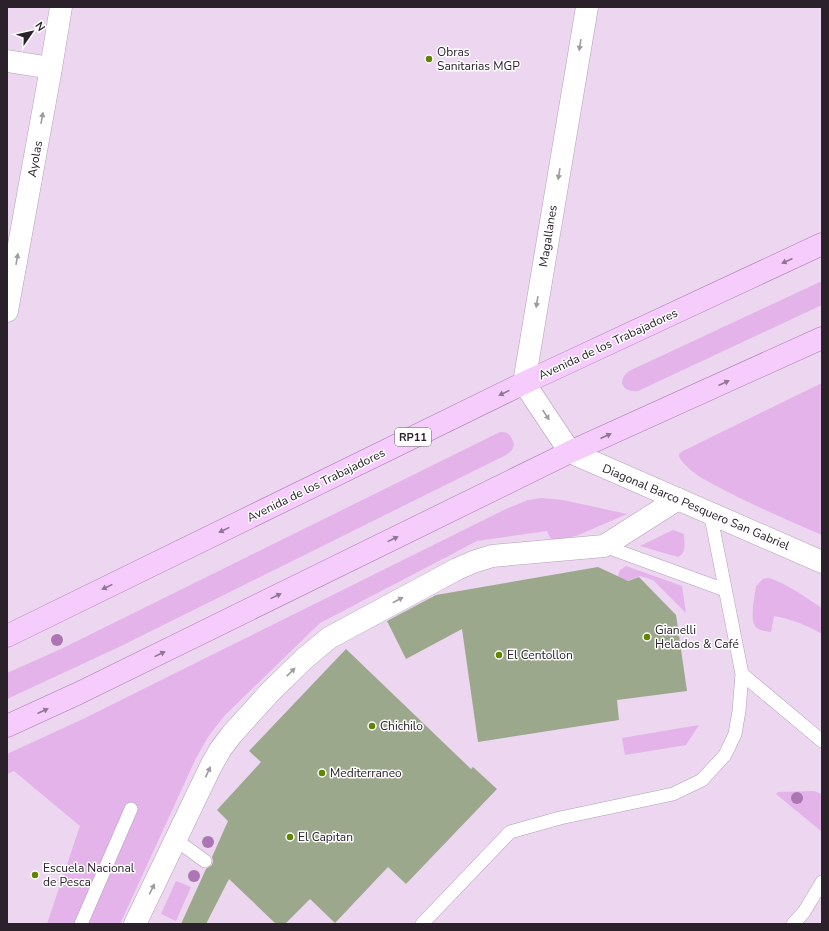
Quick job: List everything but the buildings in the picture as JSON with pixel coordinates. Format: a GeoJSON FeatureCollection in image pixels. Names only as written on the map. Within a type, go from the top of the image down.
{"type":"FeatureCollection","features":[{"type":"Feature","properties":{"kind":"main road","name":"Avenida de los Trabajadores"},"geometry":{"type":"LineString","coordinates":[[7,636],[524,383],[822,244]]}},
{"type":"Feature","properties":{"kind":"main road"},"geometry":{"type":"LineString","coordinates":[[7,726],[79,694],[570,452],[822,338]]}},
{"type":"Feature","properties":{"kind":"street","name":"Ayolas"},"geometry":{"type":"LineString","coordinates":[[7,312],[61,7]]}},
{"type":"Feature","properties":{"kind":"street","name":"Magallanes"},"geometry":{"type":"LineString","coordinates":[[524,383],[587,7]]}},
{"type":"Feature","properties":{"kind":"street"},"geometry":{"type":"LineString","coordinates":[[7,61],[51,68]]}},
{"type":"Feature","properties":{"kind":"street"},"geometry":{"type":"LineString","coordinates":[[524,383],[570,452]]}},
{"type":"Feature","properties":{"kind":"street","name":"Diagonal Barco Pesquero San Gabriel"},"geometry":{"type":"LineString","coordinates":[[570,452],[822,562]]}},
{"type":"Feature","properties":{"kind":"street"},"geometry":{"type":"LineString","coordinates":[[135,924],[220,750],[232,734],[271,691],[305,658],[330,638],[416,590],[473,562],[492,556],[604,546],[678,499]]}},
{"type":"Feature","properties":{"kind":"lane"},"geometry":{"type":"LineString","coordinates":[[422,924],[510,832],[560,818],[673,794],[702,780],[725,755],[735,734],[739,711],[742,674],[710,512]]}},
{"type":"Feature","properties":{"kind":"lane"},"geometry":{"type":"LineString","coordinates":[[604,546],[725,590]]}},
{"type":"Feature","properties":{"kind":"lane"},"geometry":{"type":"LineString","coordinates":[[742,674],[822,741]]}},
{"type":"Feature","properties":{"kind":"lane"},"geometry":{"type":"LineString","coordinates":[[81,924],[131,809]]}},
{"type":"Feature","properties":{"kind":"lane"},"geometry":{"type":"LineString","coordinates":[[176,840],[205,861]]}},
{"type":"Feature","properties":{"kind":"lane"},"geometry":{"type":"LineString","coordinates":[[793,924],[804,912],[822,882]]}},
{"type":"Feature","properties":{"kind":"shaded area"},"geometry":{"type":"Polygon","coordinates":[[[822,281],[822,305],[638,391],[628,390],[623,386],[623,379],[629,371],[822,281]]]}},
{"type":"Feature","properties":{"kind":"shaded area"},"geometry":{"type":"Polygon","coordinates":[[[822,383],[822,535],[738,497],[700,477],[688,468],[679,457],[679,454],[683,451],[822,383]]]}},
{"type":"Feature","properties":{"kind":"shaded area"},"geometry":{"type":"Polygon","coordinates":[[[500,432],[506,432],[510,435],[514,445],[512,450],[506,455],[119,647],[7,699],[7,673],[61,649],[500,432]]]}},
{"type":"Feature","properties":{"kind":"shaded area"},"geometry":{"type":"Polygon","coordinates":[[[542,498],[563,500],[627,514],[576,536],[552,541],[547,531],[477,541],[320,623],[225,715],[208,737],[196,758],[120,924],[47,924],[80,826],[14,771],[7,774],[7,754],[83,719],[506,509],[528,500],[542,498]]]}},
{"type":"Feature","properties":{"kind":"shaded area"},"geometry":{"type":"Polygon","coordinates":[[[673,530],[684,534],[684,550],[678,557],[640,546],[673,530]]]}},
{"type":"Feature","properties":{"kind":"shaded area"},"geometry":{"type":"Polygon","coordinates":[[[626,566],[682,586],[686,613],[653,580],[640,576],[622,583],[618,576],[620,570],[626,566]]]}},
{"type":"Feature","properties":{"kind":"shaded area"},"geometry":{"type":"Polygon","coordinates":[[[768,578],[788,586],[822,608],[822,634],[799,623],[774,616],[771,632],[761,630],[756,627],[754,624],[753,614],[756,586],[763,579],[768,578]]]}},
{"type":"Feature","properties":{"kind":"shaded area"},"geometry":{"type":"Polygon","coordinates":[[[699,725],[686,745],[625,755],[622,738],[699,725]]]}},
{"type":"Feature","properties":{"kind":"shaded area"},"geometry":{"type":"Polygon","coordinates":[[[814,791],[822,794],[821,831],[776,794],[778,792],[814,791]]]}},
{"type":"Feature","properties":{"kind":"shaded area"},"geometry":{"type":"Polygon","coordinates":[[[176,881],[191,887],[176,921],[161,914],[176,881]]]}},
{"type":"Feature","properties":{"kind":"place","name":"Obras Sanitarias MGP"},"geometry":{"type":"Point","coordinates":[429,59]}},
{"type":"Feature","properties":{"kind":"place","name":"Gianelli Helados & Café"},"geometry":{"type":"Point","coordinates":[647,637]}},
{"type":"Feature","properties":{"kind":"place","name":"El Centollon"},"geometry":{"type":"Point","coordinates":[499,655]}},
{"type":"Feature","properties":{"kind":"place","name":"Chichilo"},"geometry":{"type":"Point","coordinates":[372,726]}},
{"type":"Feature","properties":{"kind":"place","name":"Mediterraneo"},"geometry":{"type":"Point","coordinates":[322,773]}},
{"type":"Feature","properties":{"kind":"place","name":"El Capitan"},"geometry":{"type":"Point","coordinates":[290,837]}},
{"type":"Feature","properties":{"kind":"place","name":"Escuela Nacional de Pesca"},"geometry":{"type":"Point","coordinates":[35,875]}}]}
